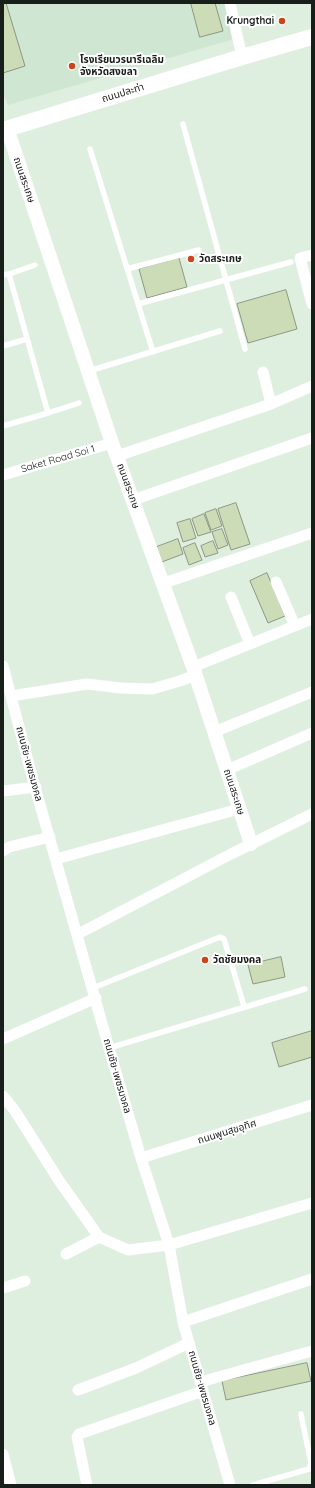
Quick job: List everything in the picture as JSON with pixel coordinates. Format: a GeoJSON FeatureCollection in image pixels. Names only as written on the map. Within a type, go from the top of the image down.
{"type":"FeatureCollection","features":[{"type":"Feature","properties":{"kind":"main road","name":"ถนนปละท่า"},"geometry":{"type":"LineString","coordinates":[[4,125],[312,37]]}},
{"type":"Feature","properties":{"kind":"street"},"geometry":{"type":"LineString","coordinates":[[230,3],[242,57]]}},
{"type":"Feature","properties":{"kind":"street","name":"ถนนสระเกษ"},"geometry":{"type":"LineString","coordinates":[[4,125],[115,450],[164,583],[251,844]]}},
{"type":"Feature","properties":{"kind":"street"},"geometry":{"type":"LineString","coordinates":[[312,254],[300,258],[312,304]]}},
{"type":"Feature","properties":{"kind":"street"},"geometry":{"type":"LineString","coordinates":[[263,372],[271,404]]}},
{"type":"Feature","properties":{"kind":"street","name":"Saket Road Soi 1"},"geometry":{"type":"LineString","coordinates":[[3,475],[115,450],[271,404],[312,386]]}},
{"type":"Feature","properties":{"kind":"street"},"geometry":{"type":"LineString","coordinates":[[133,500],[312,438]]}},
{"type":"Feature","properties":{"kind":"street"},"geometry":{"type":"LineString","coordinates":[[164,583],[312,533]]}},
{"type":"Feature","properties":{"kind":"street"},"geometry":{"type":"LineString","coordinates":[[276,582],[295,626]]}},
{"type":"Feature","properties":{"kind":"street"},"geometry":{"type":"LineString","coordinates":[[231,597],[250,644]]}},
{"type":"Feature","properties":{"kind":"street"},"geometry":{"type":"LineString","coordinates":[[11,696],[87,684],[121,688],[152,689],[180,681],[194,671],[250,644],[312,619]]}},
{"type":"Feature","properties":{"kind":"street","name":"ถนนชัย-เพชรมงคล"},"geometry":{"type":"LineString","coordinates":[[3,666],[109,1048],[141,1158],[169,1245],[183,1322],[230,1485]]}},
{"type":"Feature","properties":{"kind":"street"},"geometry":{"type":"LineString","coordinates":[[214,732],[312,692]]}},
{"type":"Feature","properties":{"kind":"street"},"geometry":{"type":"LineString","coordinates":[[227,770],[312,733]]}},
{"type":"Feature","properties":{"kind":"street"},"geometry":{"type":"LineString","coordinates":[[3,791],[36,787]]}},
{"type":"Feature","properties":{"kind":"street"},"geometry":{"type":"LineString","coordinates":[[56,859],[239,809]]}},
{"type":"Feature","properties":{"kind":"street"},"geometry":{"type":"LineString","coordinates":[[78,934],[312,814]]}},
{"type":"Feature","properties":{"kind":"street"},"geometry":{"type":"LineString","coordinates":[[3,851],[9,847],[50,837]]}},
{"type":"Feature","properties":{"kind":"street"},"geometry":{"type":"LineString","coordinates":[[3,1040],[94,993]]}},
{"type":"Feature","properties":{"kind":"street"},"geometry":{"type":"LineString","coordinates":[[3,1096],[15,1111],[60,1182],[99,1237],[128,1250],[169,1245],[312,1203]]}},
{"type":"Feature","properties":{"kind":"street","name":"ถนนพูนสุขอุทิศ"},"geometry":{"type":"LineString","coordinates":[[141,1158],[312,1106]]}},
{"type":"Feature","properties":{"kind":"street"},"geometry":{"type":"LineString","coordinates":[[66,1254],[99,1237]]}},
{"type":"Feature","properties":{"kind":"street"},"geometry":{"type":"LineString","coordinates":[[183,1322],[312,1279]]}},
{"type":"Feature","properties":{"kind":"street"},"geometry":{"type":"LineString","coordinates":[[3,1288],[25,1281]]}},
{"type":"Feature","properties":{"kind":"street"},"geometry":{"type":"LineString","coordinates":[[78,1390],[136,1368],[190,1342]]}},
{"type":"Feature","properties":{"kind":"street"},"geometry":{"type":"LineString","coordinates":[[86,1485],[77,1437],[79,1434],[201,1386],[312,1351]]}},
{"type":"Feature","properties":{"kind":"street"},"geometry":{"type":"LineString","coordinates":[[3,1454],[11,1485]]}},
{"type":"Feature","properties":{"kind":"lane"},"geometry":{"type":"LineString","coordinates":[[183,124],[245,349]]}},
{"type":"Feature","properties":{"kind":"lane"},"geometry":{"type":"LineString","coordinates":[[90,149],[153,352]]}},
{"type":"Feature","properties":{"kind":"lane"},"geometry":{"type":"LineString","coordinates":[[127,269],[199,250]]}},
{"type":"Feature","properties":{"kind":"lane"},"geometry":{"type":"LineString","coordinates":[[138,304],[291,262]]}},
{"type":"Feature","properties":{"kind":"lane"},"geometry":{"type":"LineString","coordinates":[[3,275],[35,265]]}},
{"type":"Feature","properties":{"kind":"lane"},"geometry":{"type":"LineString","coordinates":[[10,274],[48,413]]}},
{"type":"Feature","properties":{"kind":"lane"},"geometry":{"type":"LineString","coordinates":[[88,371],[220,331]]}},
{"type":"Feature","properties":{"kind":"lane"},"geometry":{"type":"LineString","coordinates":[[3,346],[27,339]]}},
{"type":"Feature","properties":{"kind":"lane"},"geometry":{"type":"LineString","coordinates":[[3,426],[79,403]]}},
{"type":"Feature","properties":{"kind":"lane"},"geometry":{"type":"LineString","coordinates":[[94,993],[220,938],[224,939],[244,1006]]}},
{"type":"Feature","properties":{"kind":"lane"},"geometry":{"type":"LineString","coordinates":[[109,1048],[244,1006],[305,989]]}},
{"type":"Feature","properties":{"kind":"lane"},"geometry":{"type":"LineString","coordinates":[[253,1485],[309,1469],[311,1463],[301,1414]]}},
{"type":"Feature","properties":{"kind":"shaded area","name":"โรงเรียนวรนารีเฉลิม จังหวัดสงขลา"},"geometry":{"type":"Polygon","coordinates":[[[3,3],[226,3],[234,39],[8,105],[3,94],[3,3]]]}},
{"type":"Feature","properties":{"kind":"building"},"geometry":{"type":"Polygon","coordinates":[[[3,3],[6,3],[25,66],[3,73],[3,3]]]}},
{"type":"Feature","properties":{"kind":"building"},"geometry":{"type":"Polygon","coordinates":[[[191,3],[215,3],[223,31],[200,37],[191,3]]]}},
{"type":"Feature","properties":{"kind":"building"},"geometry":{"type":"Polygon","coordinates":[[[179,258],[187,287],[147,298],[139,269],[179,258]]]}},
{"type":"Feature","properties":{"kind":"building"},"geometry":{"type":"Polygon","coordinates":[[[286,290],[297,329],[248,343],[237,304],[286,290]]]}},
{"type":"Feature","properties":{"kind":"building"},"geometry":{"type":"Polygon","coordinates":[[[236,503],[250,544],[231,550],[218,509],[236,503]]]}},
{"type":"Feature","properties":{"kind":"building"},"geometry":{"type":"Polygon","coordinates":[[[216,509],[222,526],[211,530],[205,513],[216,509]]]}},
{"type":"Feature","properties":{"kind":"building"},"geometry":{"type":"Polygon","coordinates":[[[204,514],[211,532],[198,536],[192,519],[204,514]]]}},
{"type":"Feature","properties":{"kind":"building"},"geometry":{"type":"Polygon","coordinates":[[[190,519],[196,538],[183,542],[177,523],[190,519]]]}},
{"type":"Feature","properties":{"kind":"building"},"geometry":{"type":"Polygon","coordinates":[[[222,529],[228,545],[218,549],[212,532],[222,529]]]}},
{"type":"Feature","properties":{"kind":"building"},"geometry":{"type":"Polygon","coordinates":[[[178,539],[183,554],[159,563],[154,548],[178,539]]]}},
{"type":"Feature","properties":{"kind":"building"},"geometry":{"type":"Polygon","coordinates":[[[213,541],[218,553],[205,557],[201,546],[213,541]]]}},
{"type":"Feature","properties":{"kind":"building"},"geometry":{"type":"Polygon","coordinates":[[[195,543],[202,560],[189,565],[183,548],[195,543]]]}},
{"type":"Feature","properties":{"kind":"building"},"geometry":{"type":"Polygon","coordinates":[[[267,573],[285,616],[268,623],[250,581],[267,573]]]}},
{"type":"Feature","properties":{"kind":"building"},"geometry":{"type":"Polygon","coordinates":[[[281,957],[285,977],[253,984],[248,965],[281,957]]]}},
{"type":"Feature","properties":{"kind":"building"},"geometry":{"type":"Polygon","coordinates":[[[312,1031],[312,1057],[279,1067],[272,1043],[312,1031]]]}},
{"type":"Feature","properties":{"kind":"building"},"geometry":{"type":"Polygon","coordinates":[[[307,1363],[311,1381],[226,1400],[222,1381],[307,1363]]]}},
{"type":"Feature","properties":{"kind":"place","name":"Krungthai"},"geometry":{"type":"Point","coordinates":[282,21]}},
{"type":"Feature","properties":{"kind":"place","name":"โรงเรียนวรนารีเฉลิม จังหวัดสงขลา"},"geometry":{"type":"Point","coordinates":[72,66]}},
{"type":"Feature","properties":{"kind":"place","name":"วัดสระเกษ"},"geometry":{"type":"Point","coordinates":[191,259]}},
{"type":"Feature","properties":{"kind":"place","name":"วัดชัยมงคล"},"geometry":{"type":"Point","coordinates":[205,960]}}]}
